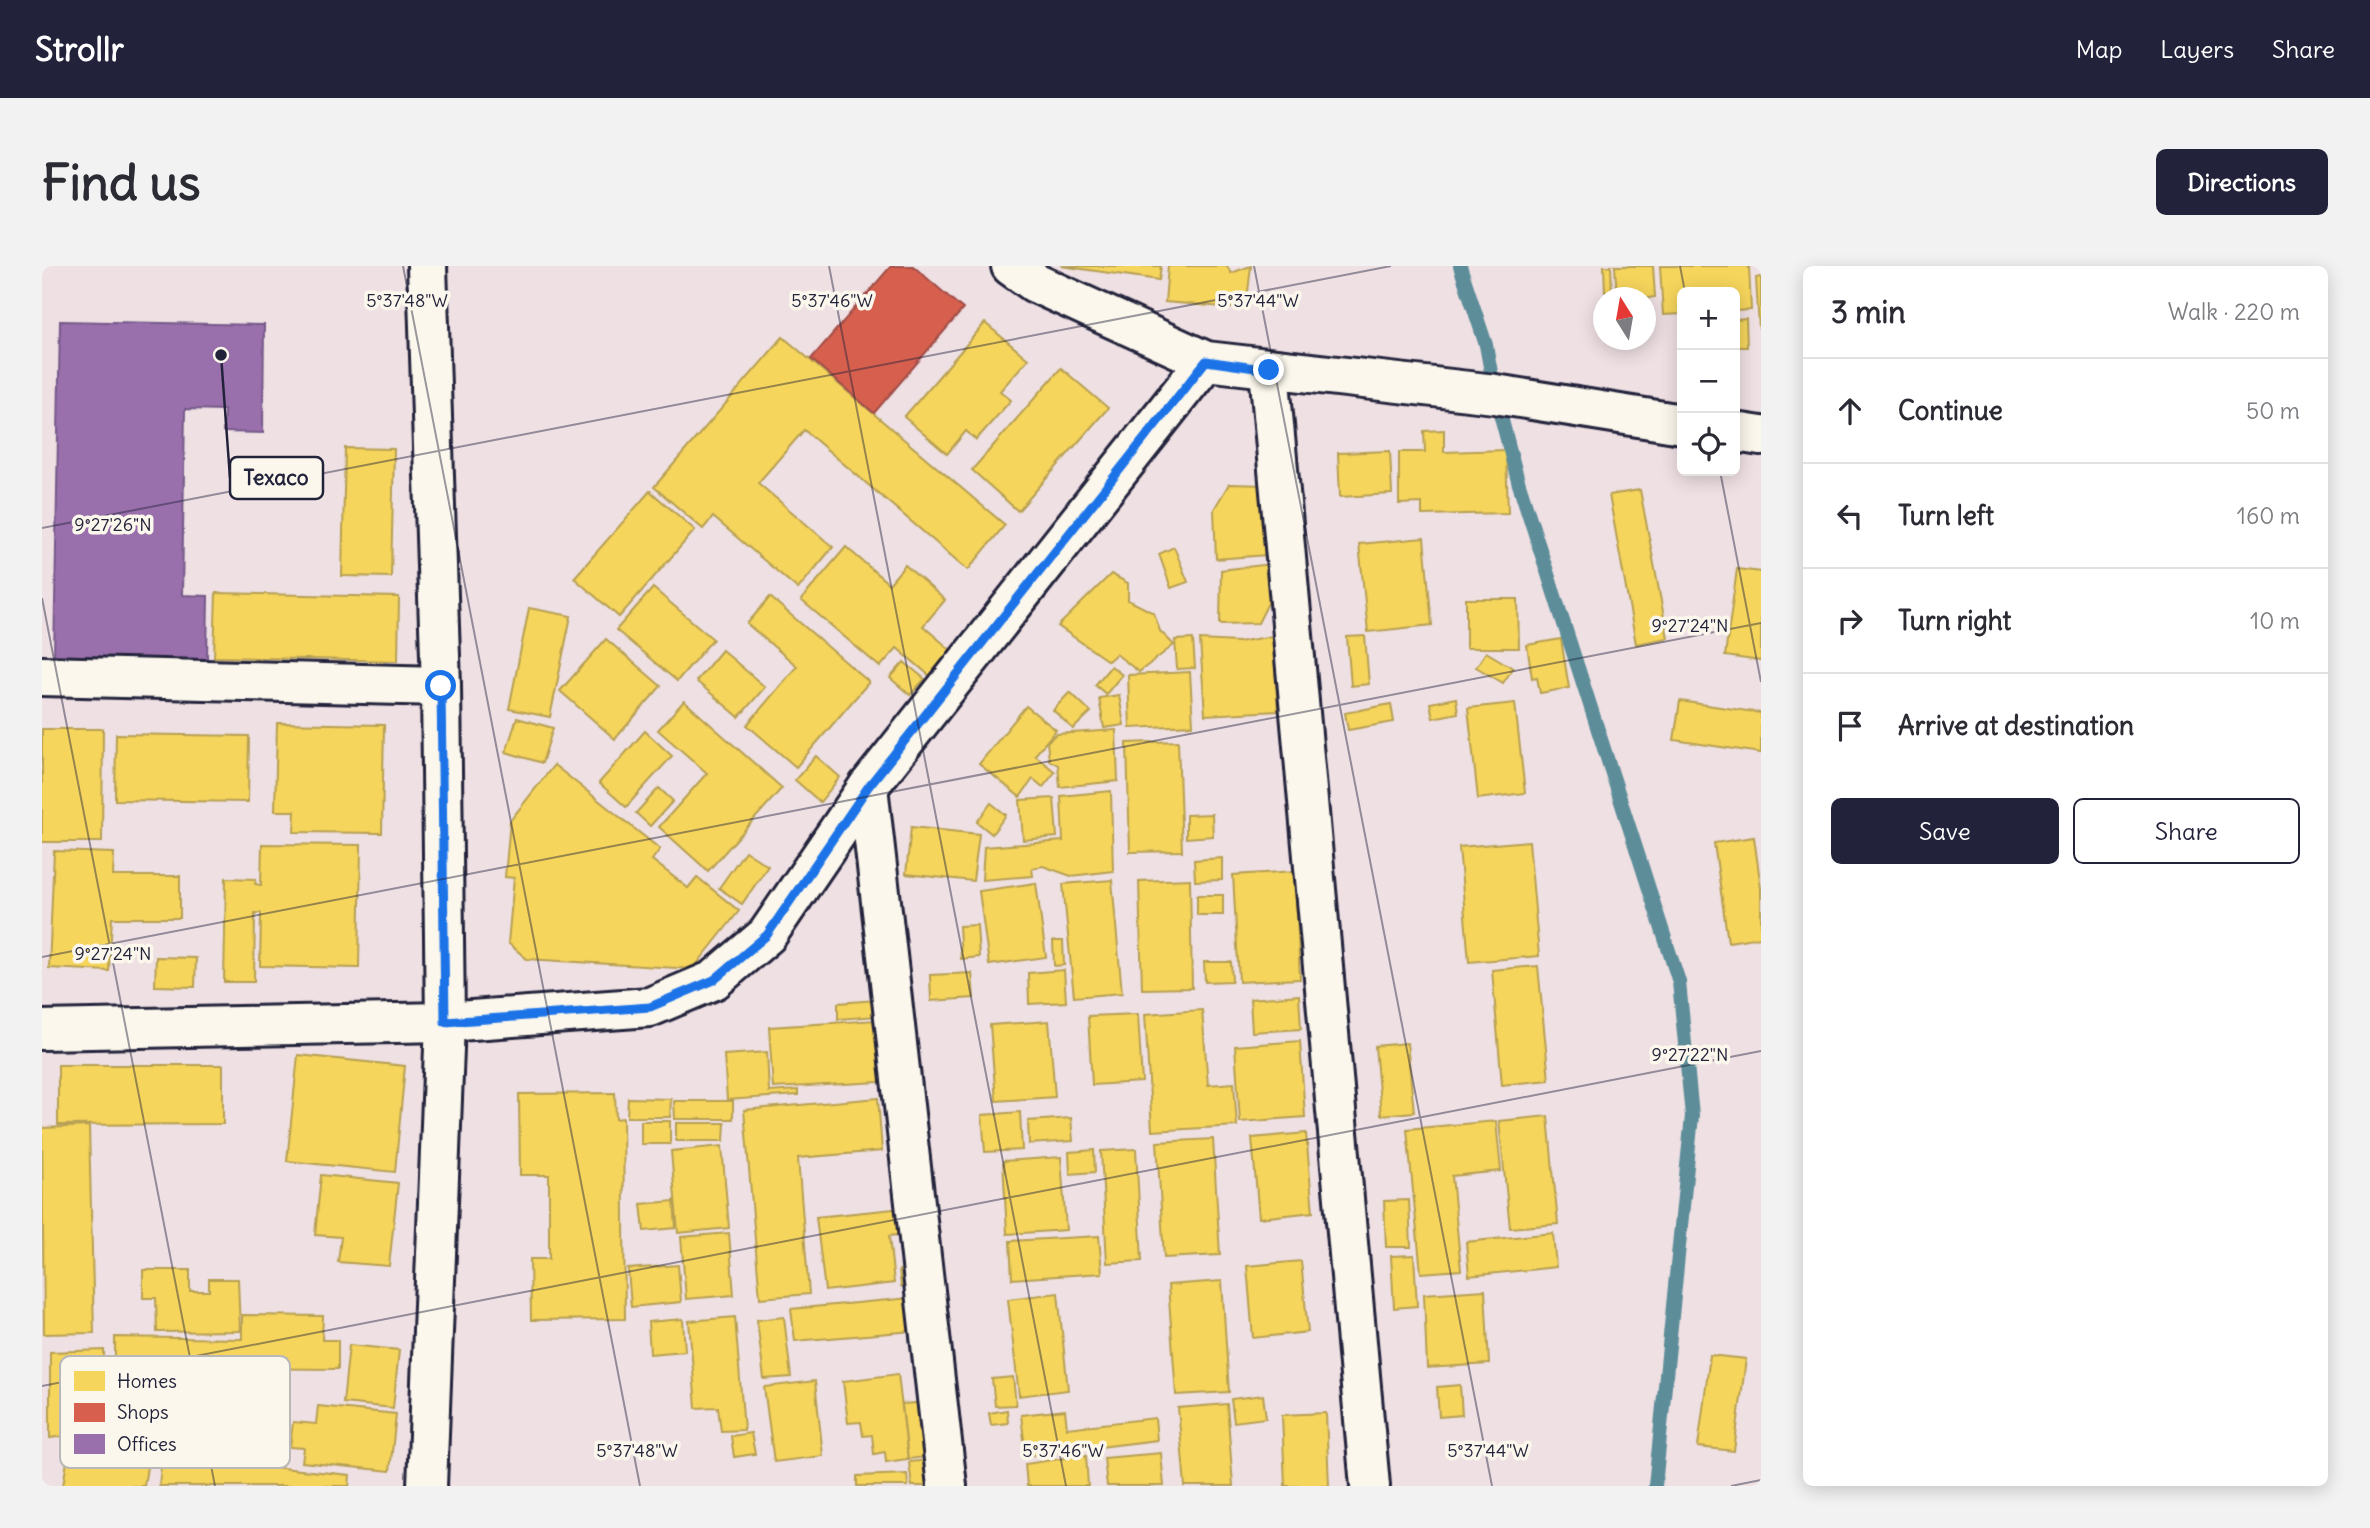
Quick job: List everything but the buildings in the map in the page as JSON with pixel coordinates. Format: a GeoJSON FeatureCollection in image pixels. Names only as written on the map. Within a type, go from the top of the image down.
{"type":"FeatureCollection","features":[{"type":"Feature","properties":{"kind":"street"},"geometry":{"type":"LineString","coordinates":[[427,266],[441,686],[445,1022],[427,1486]]}},
{"type":"Feature","properties":{"kind":"street"},"geometry":{"type":"LineString","coordinates":[[1010,266],[1046,288],[1206,361],[1495,394],[1677,423]]}},
{"type":"Feature","properties":{"kind":"street"},"geometry":{"type":"LineString","coordinates":[[42,1030],[445,1022],[650,1007],[714,980],[767,935],[868,787],[1206,361]]}},
{"type":"Feature","properties":{"kind":"street"},"geometry":{"type":"LineString","coordinates":[[1269,370],[1370,1486]]}},
{"type":"Feature","properties":{"kind":"street"},"geometry":{"type":"LineString","coordinates":[[1740,433],[1761,436]]}},
{"type":"Feature","properties":{"kind":"street"},"geometry":{"type":"LineString","coordinates":[[42,676],[441,686]]}},
{"type":"Feature","properties":{"kind":"street"},"geometry":{"type":"LineString","coordinates":[[868,787],[947,1486]]}},
{"type":"Feature","properties":{"kind":"waterway"},"geometry":{"type":"LineString","coordinates":[[1460,266],[1486,345],[1495,394],[1518,481],[1679,982],[1692,1116],[1655,1486]]}},
{"type":"Feature","properties":{"kind":"place","name":"Texaco"},"geometry":{"type":"Point","coordinates":[221,355]}},
{"type":"Feature","properties":{"kind":"route"},"geometry":{"type":"LineString","coordinates":[[441,686],[445,1022],[650,1007],[714,980],[767,935],[868,787],[1206,361],[1269,370]]}}]}
